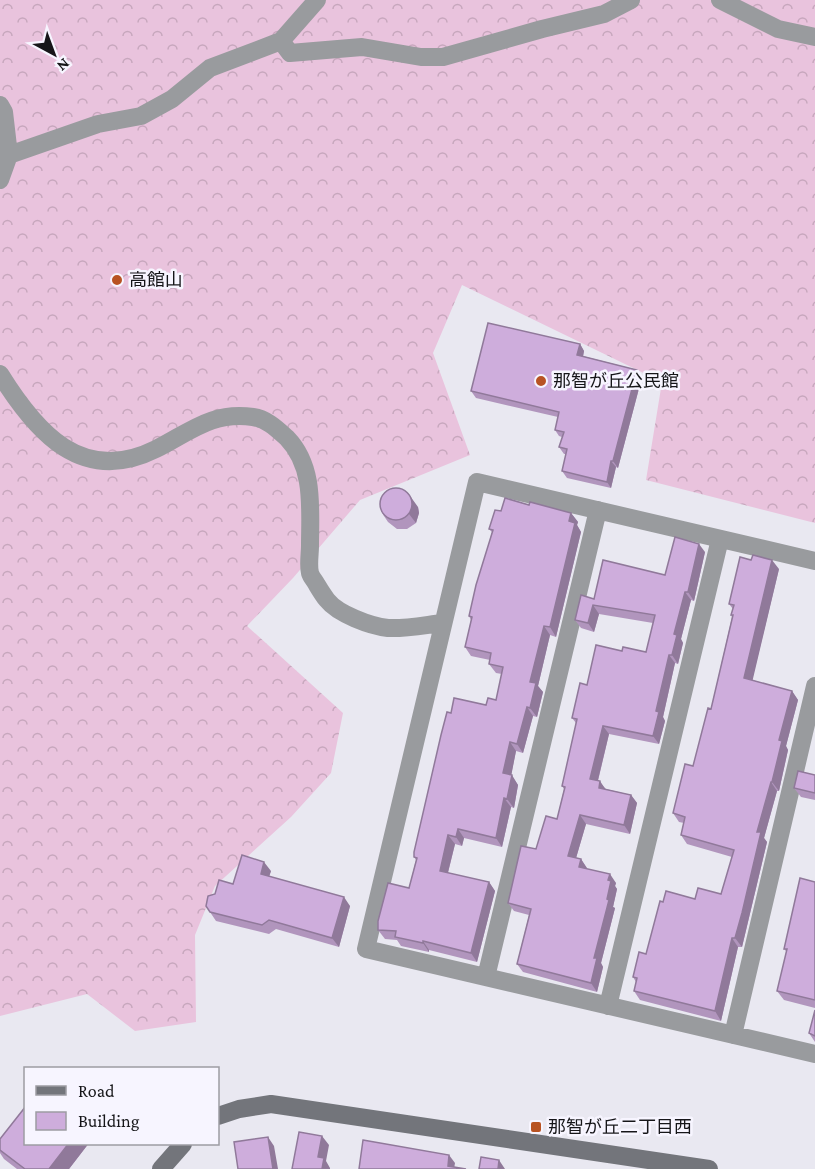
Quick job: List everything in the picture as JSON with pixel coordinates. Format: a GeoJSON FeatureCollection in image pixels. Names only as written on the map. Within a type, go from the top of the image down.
{"type":"FeatureCollection","features":[{"type":"Feature","properties":{"kind":"street"},"geometry":{"type":"LineString","coordinates":[[9,155],[98,124],[141,116],[172,99],[210,68],[281,40],[317,0]]}},
{"type":"Feature","properties":{"kind":"street"},"geometry":{"type":"LineString","coordinates":[[281,40],[290,53],[362,47],[421,57],[443,57],[604,14],[631,0]]}},
{"type":"Feature","properties":{"kind":"street"},"geometry":{"type":"LineString","coordinates":[[720,0],[778,29],[815,37]]}},
{"type":"Feature","properties":{"kind":"street"},"geometry":{"type":"LineString","coordinates":[[0,105],[4,112],[9,155],[0,180]]}},
{"type":"Feature","properties":{"kind":"street"},"geometry":{"type":"LineString","coordinates":[[0,374],[37,424],[62,447],[80,457],[106,461],[136,457],[155,450],[208,420],[254,417],[273,425],[290,441],[304,466],[310,489],[310,574],[328,602],[355,620],[388,628],[442,623]]}},
{"type":"Feature","properties":{"kind":"street"},"geometry":{"type":"LineString","coordinates":[[815,561],[477,482],[366,949],[815,1054]]}},
{"type":"Feature","properties":{"kind":"street"},"geometry":{"type":"LineString","coordinates":[[486,977],[598,510]]}},
{"type":"Feature","properties":{"kind":"street"},"geometry":{"type":"LineString","coordinates":[[608,1006],[720,539]]}},
{"type":"Feature","properties":{"kind":"street"},"geometry":{"type":"LineString","coordinates":[[733,1035],[815,686]]}},
{"type":"Feature","properties":{"kind":"street"},"geometry":{"type":"LineString","coordinates":[[219,1116],[239,1109],[271,1104],[709,1169]]}},
{"type":"Feature","properties":{"kind":"street"},"geometry":{"type":"LineString","coordinates":[[162,1169],[181,1145]]}},
{"type":"Feature","properties":{"kind":"green space"},"geometry":{"type":"Polygon","coordinates":[[[0,0],[815,0],[815,523],[646,480],[662,382],[462,285],[433,353],[470,455],[360,500],[293,578],[247,626],[343,713],[331,773],[291,817],[215,886],[195,935],[196,1022],[135,1031],[87,994],[0,1016],[0,0]]]}},
{"type":"Feature","properties":{"kind":"building"},"geometry":{"type":"Polygon","coordinates":[[[488,323],[580,344],[577,355],[637,370],[607,482],[562,471],[567,449],[559,447],[564,432],[555,430],[559,412],[471,391],[488,323]]]}},
{"type":"Feature","properties":{"kind":"building"},"geometry":{"type":"Polygon","coordinates":[[[396,488],[407,493],[412,504],[407,515],[396,520],[385,515],[380,504],[385,493],[396,488]]]}},
{"type":"Feature","properties":{"kind":"building"},"geometry":{"type":"Polygon","coordinates":[[[505,498],[571,513],[569,521],[575,523],[550,627],[544,626],[530,682],[536,683],[530,708],[527,707],[517,744],[510,742],[503,773],[512,775],[507,799],[504,798],[496,838],[458,829],[456,837],[448,835],[440,871],[489,882],[471,953],[423,941],[423,943],[395,937],[396,931],[378,930],[378,921],[388,883],[409,888],[417,858],[414,857],[414,852],[441,735],[447,712],[451,713],[454,698],[486,705],[488,698],[496,700],[503,667],[489,664],[491,653],[465,647],[476,585],[493,530],[489,529],[495,510],[501,511],[505,498]]]}},
{"type":"Feature","properties":{"kind":"building"},"geometry":{"type":"Polygon","coordinates":[[[675,537],[699,544],[688,592],[685,592],[674,634],[677,635],[672,655],[669,655],[656,711],[659,712],[653,736],[603,726],[590,779],[600,781],[599,788],[631,795],[624,825],[580,815],[568,856],[581,859],[579,867],[610,874],[608,880],[611,881],[607,899],[609,900],[594,958],[597,958],[591,983],[517,964],[531,909],[508,903],[521,846],[536,849],[546,816],[557,819],[577,719],[572,718],[580,683],[587,685],[596,645],[622,651],[623,647],[646,652],[655,615],[593,605],[588,623],[575,620],[581,595],[594,599],[603,560],[665,575],[675,537]]]}},
{"type":"Feature","properties":{"kind":"building"},"geometry":{"type":"Polygon","coordinates":[[[753,555],[772,560],[744,678],[792,691],[779,740],[782,741],[772,782],[757,832],[761,832],[742,913],[735,938],[732,938],[715,1011],[634,991],[637,978],[633,977],[639,952],[646,954],[660,901],[663,902],[666,891],[695,899],[698,888],[721,894],[734,850],[681,835],[685,817],[673,813],[685,764],[693,766],[708,708],[711,709],[733,615],[731,615],[734,605],[729,604],[740,557],[751,560],[753,555]]]}},
{"type":"Feature","properties":{"kind":"building"},"geometry":{"type":"Polygon","coordinates":[[[798,771],[815,775],[815,793],[794,788],[798,771]]]}},
{"type":"Feature","properties":{"kind":"building"},"geometry":{"type":"Polygon","coordinates":[[[242,855],[264,862],[261,874],[344,897],[332,938],[269,920],[262,925],[210,912],[206,906],[208,896],[215,894],[219,880],[233,884],[242,855]]]}},
{"type":"Feature","properties":{"kind":"building"},"geometry":{"type":"Polygon","coordinates":[[[800,878],[815,882],[815,1000],[777,991],[800,878]]]}},
{"type":"Feature","properties":{"kind":"building"},"geometry":{"type":"Polygon","coordinates":[[[815,1010],[815,1036],[809,1033],[815,1010]]]}},
{"type":"Feature","properties":{"kind":"building"},"geometry":{"type":"Polygon","coordinates":[[[24,1109],[24,1145],[67,1145],[49,1169],[25,1169],[0,1150],[0,1139],[24,1109]]]}},
{"type":"Feature","properties":{"kind":"building"},"geometry":{"type":"Polygon","coordinates":[[[299,1132],[322,1136],[318,1157],[324,1158],[322,1169],[292,1169],[299,1132]]]}},
{"type":"Feature","properties":{"kind":"building"},"geometry":{"type":"Polygon","coordinates":[[[268,1137],[273,1169],[238,1169],[234,1142],[268,1137]]]}},
{"type":"Feature","properties":{"kind":"building"},"geometry":{"type":"Polygon","coordinates":[[[363,1140],[449,1155],[448,1166],[466,1169],[359,1169],[363,1140]]]}},
{"type":"Feature","properties":{"kind":"building"},"geometry":{"type":"Polygon","coordinates":[[[481,1157],[499,1160],[498,1169],[479,1169],[481,1157]]]}},
{"type":"Feature","properties":{"kind":"place","name":"高館山"},"geometry":{"type":"Point","coordinates":[117,280]}},
{"type":"Feature","properties":{"kind":"place","name":"那智が丘公民館"},"geometry":{"type":"Point","coordinates":[541,381]}},
{"type":"Feature","properties":{"kind":"place","name":"那智が丘二丁目西"},"geometry":{"type":"Point","coordinates":[536,1127]}}]}
